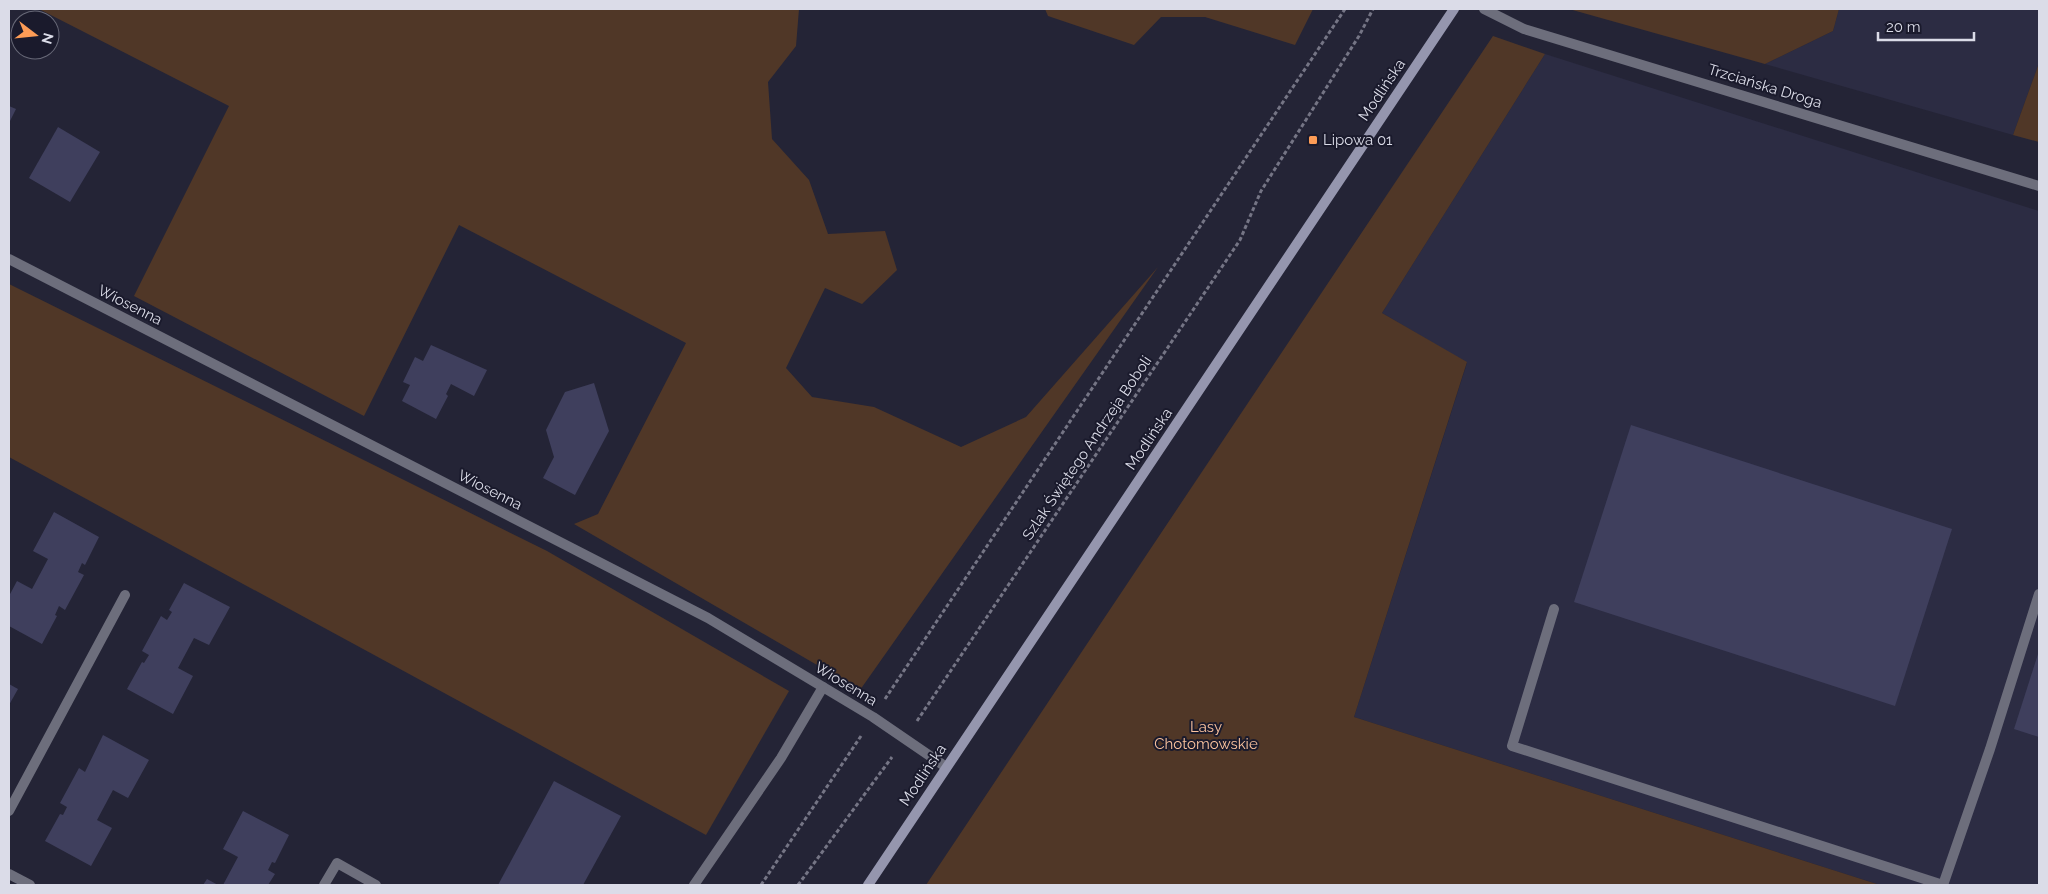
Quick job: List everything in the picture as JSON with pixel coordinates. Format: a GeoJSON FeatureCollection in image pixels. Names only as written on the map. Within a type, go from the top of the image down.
{"type":"FeatureCollection","features":[{"type":"Feature","properties":{"kind":"main road","name":"Modlińska"},"geometry":{"type":"LineString","coordinates":[[868,885],[1454,9]]}},
{"type":"Feature","properties":{"kind":"street","name":"Trzciańska Droga"},"geometry":{"type":"LineString","coordinates":[[1484,9],[1524,29],[2039,186]]}},
{"type":"Feature","properties":{"kind":"street","name":"Wiosenna"},"geometry":{"type":"LineString","coordinates":[[9,259],[708,618],[873,718],[946,767]]}},
{"type":"Feature","properties":{"kind":"street"},"geometry":{"type":"LineString","coordinates":[[1554,609],[1512,746],[1943,885],[1990,749],[2039,594]]}},
{"type":"Feature","properties":{"kind":"street"},"geometry":{"type":"LineString","coordinates":[[9,811],[125,595]]}},
{"type":"Feature","properties":{"kind":"street"},"geometry":{"type":"LineString","coordinates":[[694,885],[781,758],[823,687]]}},
{"type":"Feature","properties":{"kind":"street"},"geometry":{"type":"LineString","coordinates":[[324,885],[337,863],[376,885]]}},
{"type":"Feature","properties":{"kind":"street"},"geometry":{"type":"LineString","coordinates":[[9,874],[30,885]]}},
{"type":"Feature","properties":{"kind":"path"},"geometry":{"type":"LineString","coordinates":[[761,885],[1345,9]]}},
{"type":"Feature","properties":{"kind":"path","name":"Szlak Świętego Andrzeja Boboli"},"geometry":{"type":"LineString","coordinates":[[798,885],[905,739],[1240,240],[1261,191],[1359,36],[1373,9]]}},
{"type":"Feature","properties":{"kind":"shaded area"},"geometry":{"type":"Polygon","coordinates":[[[1839,9],[2039,9],[2039,63],[2013,135],[1765,64],[1833,31],[1839,9]]]}},
{"type":"Feature","properties":{"kind":"shaded area"},"geometry":{"type":"Polygon","coordinates":[[[1545,54],[2039,211],[2039,885],[1880,885],[1354,717],[1467,363],[1382,313],[1545,54]]]}},
{"type":"Feature","properties":{"kind":"green space"},"geometry":{"type":"Polygon","coordinates":[[[39,9],[799,9],[796,46],[768,82],[772,139],[809,180],[828,234],[885,231],[897,270],[862,304],[825,288],[786,368],[812,397],[874,407],[961,447],[1026,417],[1158,267],[860,690],[574,524],[598,514],[686,343],[459,225],[364,416],[134,296],[229,106],[60,20],[60,10],[39,9]]]}},
{"type":"Feature","properties":{"kind":"green space"},"geometry":{"type":"Polygon","coordinates":[[[1045,9],[1313,9],[1295,45],[1205,17],[1161,17],[1134,45],[1048,16],[1045,9]]]}},
{"type":"Feature","properties":{"kind":"green space"},"geometry":{"type":"Polygon","coordinates":[[[1569,9],[1839,9],[1833,31],[1765,64],[1569,9]]]}},
{"type":"Feature","properties":{"kind":"green space","name":"Lasy Chotomowskie"},"geometry":{"type":"Polygon","coordinates":[[[1493,36],[1545,54],[1382,313],[1467,362],[1354,717],[1880,885],[926,885],[1493,36]]]}},
{"type":"Feature","properties":{"kind":"green space"},"geometry":{"type":"Polygon","coordinates":[[[2039,63],[2039,142],[2013,135],[2039,63]]]}},
{"type":"Feature","properties":{"kind":"green space"},"geometry":{"type":"Polygon","coordinates":[[[9,284],[547,551],[789,691],[706,835],[9,457],[9,284]]]}},
{"type":"Feature","properties":{"kind":"building"},"geometry":{"type":"Polygon","coordinates":[[[9,106],[16,109],[9,123],[9,106]]]}},
{"type":"Feature","properties":{"kind":"building"},"geometry":{"type":"Polygon","coordinates":[[[58,127],[100,152],[70,202],[29,178],[58,127]]]}},
{"type":"Feature","properties":{"kind":"building"},"geometry":{"type":"Polygon","coordinates":[[[431,345],[487,370],[474,396],[451,384],[446,394],[448,396],[436,419],[402,401],[410,385],[403,382],[415,357],[423,361],[431,345]]]}},
{"type":"Feature","properties":{"kind":"building"},"geometry":{"type":"Polygon","coordinates":[[[594,383],[609,431],[575,495],[543,478],[554,457],[546,430],[565,392],[594,383]]]}},
{"type":"Feature","properties":{"kind":"building"},"geometry":{"type":"Polygon","coordinates":[[[1631,425],[1952,529],[1895,706],[1574,602],[1631,425]]]}},
{"type":"Feature","properties":{"kind":"building"},"geometry":{"type":"Polygon","coordinates":[[[54,512],[99,537],[85,565],[82,563],[78,572],[84,575],[65,610],[59,606],[55,615],[57,616],[42,644],[9,626],[9,596],[17,581],[32,589],[48,559],[33,551],[54,512]]]}},
{"type":"Feature","properties":{"kind":"building"},"geometry":{"type":"Polygon","coordinates":[[[184,583],[230,607],[209,645],[194,638],[178,668],[193,676],[173,714],[127,689],[142,662],[144,663],[149,655],[142,651],[161,616],[167,620],[172,612],[169,610],[184,583]]]}},
{"type":"Feature","properties":{"kind":"building"},"geometry":{"type":"Polygon","coordinates":[[[2039,651],[2039,737],[2014,729],[2039,651]]]}},
{"type":"Feature","properties":{"kind":"building"},"geometry":{"type":"Polygon","coordinates":[[[9,684],[18,689],[9,705],[9,684]]]}},
{"type":"Feature","properties":{"kind":"building"},"geometry":{"type":"Polygon","coordinates":[[[103,735],[149,760],[128,798],[113,790],[97,820],[112,828],[91,866],[45,841],[60,814],[63,815],[67,807],[60,803],[79,768],[85,772],[103,735]]]}},
{"type":"Feature","properties":{"kind":"building"},"geometry":{"type":"Polygon","coordinates":[[[554,781],[621,816],[583,885],[498,885],[554,781]]]}},
{"type":"Feature","properties":{"kind":"building"},"geometry":{"type":"Polygon","coordinates":[[[243,811],[289,835],[275,863],[272,862],[268,870],[275,874],[268,885],[223,885],[238,857],[223,849],[243,811]]]}},
{"type":"Feature","properties":{"kind":"building"},"geometry":{"type":"Polygon","coordinates":[[[207,879],[218,885],[203,885],[207,879]]]}},
{"type":"Feature","properties":{"kind":"place","name":"Lipowa 01"},"geometry":{"type":"Point","coordinates":[1313,140]}}]}
